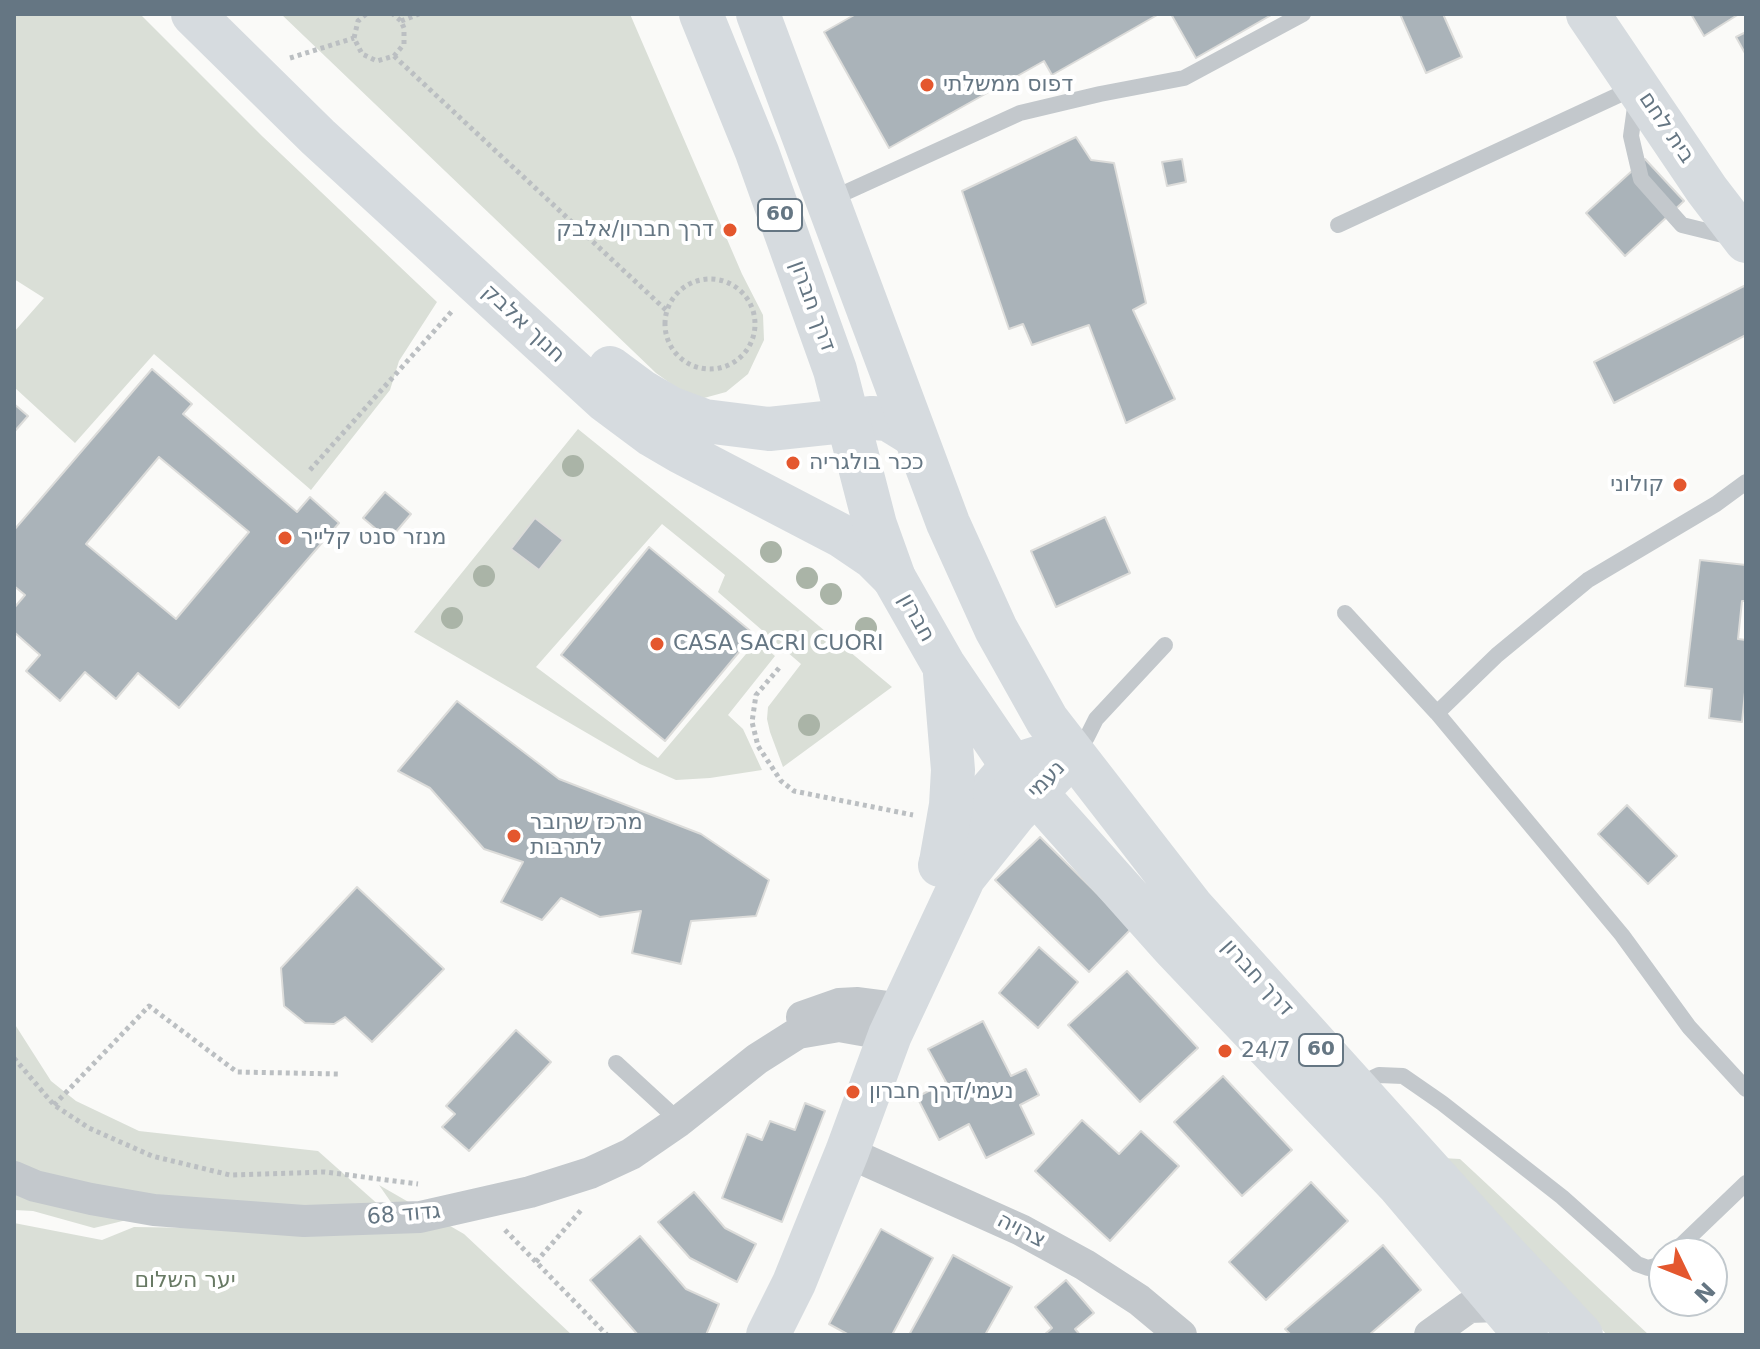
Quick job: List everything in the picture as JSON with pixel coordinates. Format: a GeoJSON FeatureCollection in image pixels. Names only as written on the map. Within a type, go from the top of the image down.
{"type":"FeatureCollection","features":[{"type":"Feature","properties":{"kind":"main road","name":"חנוך אלבק"},"geometry":{"type":"LineString","coordinates":[[193,14],[318,137],[627,417],[681,452],[842,536],[873,557],[894,578]]}},
{"type":"Feature","properties":{"kind":"main road","name":"חנוך אלבק"},"geometry":{"type":"LineString","coordinates":[[230,14],[585,346],[641,391],[670,408],[705,421],[739,427],[791,428],[849,420],[888,419],[914,435]]}},
{"type":"Feature","properties":{"kind":"main road","name":"דרך חברון"},"geometry":{"type":"LineString","coordinates":[[701,14],[757,152],[835,370],[849,420]]}},
{"type":"Feature","properties":{"kind":"main road","name":"60"},"geometry":{"type":"LineString","coordinates":[[758,14],[914,435],[968,569],[1008,652],[1047,720],[1072,755]]}},
{"type":"Feature","properties":{"kind":"main road","name":"בית לחם"},"geometry":{"type":"LineString","coordinates":[[1588,14],[1745,241]]}},
{"type":"Feature","properties":{"kind":"main road","name":"חברון"},"geometry":{"type":"LineString","coordinates":[[849,420],[875,525],[894,578],[943,664],[1024,779]]}},
{"type":"Feature","properties":{"kind":"main road"},"geometry":{"type":"LineString","coordinates":[[941,862],[951,805],[953,770],[948,684],[943,664]]}},
{"type":"Feature","properties":{"kind":"main road","name":"דרך חברון"},"geometry":{"type":"LineString","coordinates":[[1072,755],[1192,907],[1581,1335]]}},
{"type":"Feature","properties":{"kind":"main road","name":"נעמי"},"geometry":{"type":"LineString","coordinates":[[768,1335],[794,1283],[847,1152],[895,1017],[964,877],[987,846],[1037,757],[1072,755]]}},
{"type":"Feature","properties":{"kind":"main road","name":"דרך חברון"},"geometry":{"type":"LineString","coordinates":[[1024,779],[1173,947],[1398,1184],[1513,1320]]}},
{"type":"Feature","properties":{"kind":"main road","name":"נעמי"},"geometry":{"type":"LineString","coordinates":[[895,1017],[896,977],[941,862],[976,808],[1024,779]]}},
{"type":"Feature","properties":{"kind":"street","name":"גדוד 68"},"geometry":{"type":"LineString","coordinates":[[14,1177],[49,1189],[141,1208],[290,1220],[420,1217],[480,1205],[590,1173],[631,1154],[679,1121],[757,1059],[798,1033],[825,1027],[850,1027],[895,1017]]}},
{"type":"Feature","properties":{"kind":"street","name":"צרויה"},"geometry":{"type":"LineString","coordinates":[[847,1152],[1034,1237],[1139,1300],[1181,1335]]}},
{"type":"Feature","properties":{"kind":"street"},"geometry":{"type":"LineString","coordinates":[[1430,1335],[1469,1307],[1513,1320]]}},
{"type":"Feature","properties":{"kind":"lane"},"geometry":{"type":"LineString","coordinates":[[829,200],[1020,113],[1184,78],[1303,14]]}},
{"type":"Feature","properties":{"kind":"lane"},"geometry":{"type":"LineString","coordinates":[[1338,225],[1637,86]]}},
{"type":"Feature","properties":{"kind":"lane"},"geometry":{"type":"LineString","coordinates":[[1437,713],[1497,655],[1588,580],[1716,504],[1746,482]]}},
{"type":"Feature","properties":{"kind":"lane"},"geometry":{"type":"LineString","coordinates":[[1345,613],[1437,713],[1638,957],[1689,1027],[1746,1089]]}},
{"type":"Feature","properties":{"kind":"lane"},"geometry":{"type":"LineString","coordinates":[[1072,755],[1087,737],[1096,719],[1165,645]]}},
{"type":"Feature","properties":{"kind":"lane"},"geometry":{"type":"LineString","coordinates":[[1047,720],[1073,725],[1096,719]]}},
{"type":"Feature","properties":{"kind":"lane"},"geometry":{"type":"LineString","coordinates":[[616,1063],[679,1121]]}},
{"type":"Feature","properties":{"kind":"lane"},"geometry":{"type":"LineString","coordinates":[[1354,1087],[1379,1075],[1403,1076],[1562,1197],[1637,1264],[1648,1268]]}},
{"type":"Feature","properties":{"kind":"lane"},"geometry":{"type":"LineString","coordinates":[[1688,1237],[1746,1183]]}},
{"type":"Feature","properties":{"kind":"path"},"geometry":{"type":"LineString","coordinates":[[366,14],[358,21],[354,38],[356,47],[369,59],[386,60],[400,51],[405,36],[401,21],[393,14]]}},
{"type":"Feature","properties":{"kind":"path"},"geometry":{"type":"LineString","coordinates":[[401,21],[419,14]]}},
{"type":"Feature","properties":{"kind":"path"},"geometry":{"type":"LineString","coordinates":[[278,61],[354,38]]}},
{"type":"Feature","properties":{"kind":"path"},"geometry":{"type":"LineString","coordinates":[[394,56],[667,311]]}},
{"type":"Feature","properties":{"kind":"path"},"geometry":{"type":"LineString","coordinates":[[715,280],[730,284],[751,305],[755,320],[754,336],[737,361],[711,369],[697,368],[685,362],[668,341],[665,326],[667,311],[674,297],[686,287],[700,281],[715,280]]}},
{"type":"Feature","properties":{"kind":"path"},"geometry":{"type":"LineString","coordinates":[[310,470],[478,283]]}},
{"type":"Feature","properties":{"kind":"path"},"geometry":{"type":"LineString","coordinates":[[779,668],[756,695],[752,722],[758,746],[781,781],[794,791],[921,817]]}},
{"type":"Feature","properties":{"kind":"path"},"geometry":{"type":"LineString","coordinates":[[54,1105],[149,1006],[237,1072],[340,1074]]}},
{"type":"Feature","properties":{"kind":"path"},"geometry":{"type":"LineString","coordinates":[[14,1058],[54,1105],[89,1128],[152,1156],[230,1175],[325,1172],[428,1185]]}},
{"type":"Feature","properties":{"kind":"path"},"geometry":{"type":"LineString","coordinates":[[480,1205],[607,1335]]}},
{"type":"Feature","properties":{"kind":"green space"},"geometry":{"type":"Polygon","coordinates":[[[14,14],[140,14],[262,136],[437,302],[399,361],[390,390],[311,490],[154,354],[75,443],[14,387],[14,332],[44,298],[14,279],[14,14]]]}},
{"type":"Feature","properties":{"kind":"green space"},"geometry":{"type":"Polygon","coordinates":[[[281,14],[630,14],[742,274],[763,315],[764,340],[748,374],[726,392],[704,398],[681,391],[656,373],[281,14]]]}},
{"type":"Feature","properties":{"kind":"green space"},"geometry":{"type":"Polygon","coordinates":[[[578,429],[892,687],[783,767],[770,732],[768,707],[801,664],[718,592],[725,575],[662,524],[536,667],[658,758],[757,641],[775,656],[728,715],[743,729],[762,770],[676,780],[640,764],[414,632],[578,429]]]}},
{"type":"Feature","properties":{"kind":"green space"},"geometry":{"type":"Polygon","coordinates":[[[14,1023],[51,1081],[76,1101],[139,1131],[318,1151],[390,1215],[196,1203],[94,1228],[33,1211],[14,1210],[14,1023]]]}},
{"type":"Feature","properties":{"kind":"green space"},"geometry":{"type":"Polygon","coordinates":[[[1442,1158],[1460,1159],[1649,1335],[1607,1335],[1442,1158]]]}},
{"type":"Feature","properties":{"kind":"green space","name":"יער השלום"},"geometry":{"type":"Polygon","coordinates":[[[379,1185],[464,1234],[572,1335],[14,1335],[14,1223],[102,1240],[134,1227],[411,1231],[379,1185]]]}},
{"type":"Feature","properties":{"kind":"building","name":"דפוס ממשלתי"},"geometry":{"type":"Polygon","coordinates":[[[856,14],[1159,14],[1052,75],[1044,61],[889,148],[824,32],[856,14]]]}},
{"type":"Feature","properties":{"kind":"building"},"geometry":{"type":"Polygon","coordinates":[[[1171,14],[1273,14],[1196,58],[1171,14]]]}},
{"type":"Feature","properties":{"kind":"building"},"geometry":{"type":"Polygon","coordinates":[[[1400,14],[1443,14],[1462,57],[1426,73],[1400,14]]]}},
{"type":"Feature","properties":{"kind":"building"},"geometry":{"type":"Polygon","coordinates":[[[1691,14],[1739,14],[1704,36],[1691,14]]]}},
{"type":"Feature","properties":{"kind":"building"},"geometry":{"type":"Polygon","coordinates":[[[1746,32],[1746,55],[1736,37],[1746,32]]]}},
{"type":"Feature","properties":{"kind":"building"},"geometry":{"type":"Polygon","coordinates":[[[1076,137],[1091,160],[1114,163],[1146,303],[1133,310],[1175,399],[1126,423],[1089,325],[1032,345],[1023,324],[1009,329],[962,191],[1076,137]]]}},
{"type":"Feature","properties":{"kind":"building"},"geometry":{"type":"Polygon","coordinates":[[[1182,159],[1186,182],[1167,186],[1162,162],[1182,159]]]}},
{"type":"Feature","properties":{"kind":"building"},"geometry":{"type":"Polygon","coordinates":[[[1645,159],[1684,201],[1625,256],[1586,213],[1645,159]]]}},
{"type":"Feature","properties":{"kind":"building"},"geometry":{"type":"Polygon","coordinates":[[[1746,285],[1746,335],[1614,403],[1594,362],[1746,285]]]}},
{"type":"Feature","properties":{"kind":"building","name":"מנזר סנט קלייר"},"geometry":{"type":"Polygon","coordinates":[[[152,369],[192,404],[183,414],[297,512],[310,497],[339,523],[179,708],[138,673],[116,699],[85,672],[60,701],[26,671],[40,655],[14,632],[14,608],[25,595],[14,586],[14,530],[152,369]],[[159,457],[86,544],[176,619],[249,532],[159,457]]]}},
{"type":"Feature","properties":{"kind":"building"},"geometry":{"type":"Polygon","coordinates":[[[14,404],[28,416],[14,432],[14,404]]]}},
{"type":"Feature","properties":{"kind":"building"},"geometry":{"type":"Polygon","coordinates":[[[385,492],[411,514],[389,540],[363,518],[385,492]]]}},
{"type":"Feature","properties":{"kind":"building"},"geometry":{"type":"Polygon","coordinates":[[[1105,517],[1130,573],[1056,607],[1031,551],[1105,517]]]}},
{"type":"Feature","properties":{"kind":"building"},"geometry":{"type":"Polygon","coordinates":[[[535,518],[563,540],[539,570],[511,549],[535,518]]]}},
{"type":"Feature","properties":{"kind":"building","name":"CASA SACRI CUORI"},"geometry":{"type":"Polygon","coordinates":[[[649,547],[754,634],[665,741],[561,655],[649,547]]]}},
{"type":"Feature","properties":{"kind":"building"},"geometry":{"type":"Polygon","coordinates":[[[1700,560],[1746,565],[1746,601],[1742,601],[1738,639],[1746,640],[1742,722],[1709,718],[1712,689],[1685,686],[1700,560]]]}},
{"type":"Feature","properties":{"kind":"building"},"geometry":{"type":"Polygon","coordinates":[[[457,701],[559,779],[701,834],[769,880],[756,916],[691,921],[681,964],[632,953],[641,911],[600,917],[561,898],[542,920],[501,902],[523,862],[484,849],[430,788],[398,771],[457,701]]]}},
{"type":"Feature","properties":{"kind":"building"},"geometry":{"type":"Polygon","coordinates":[[[1627,805],[1677,856],[1648,884],[1598,834],[1627,805]]]}},
{"type":"Feature","properties":{"kind":"building"},"geometry":{"type":"Polygon","coordinates":[[[1040,837],[1132,928],[1089,972],[995,880],[1040,837]]]}},
{"type":"Feature","properties":{"kind":"building"},"geometry":{"type":"Polygon","coordinates":[[[357,887],[444,969],[372,1042],[345,1017],[334,1024],[305,1023],[284,1006],[281,968],[357,887]]]}},
{"type":"Feature","properties":{"kind":"building"},"geometry":{"type":"Polygon","coordinates":[[[1039,947],[1078,982],[1038,1028],[999,993],[1039,947]]]}},
{"type":"Feature","properties":{"kind":"building"},"geometry":{"type":"Polygon","coordinates":[[[1127,971],[1198,1048],[1140,1102],[1068,1025],[1127,971]]]}},
{"type":"Feature","properties":{"kind":"building"},"geometry":{"type":"Polygon","coordinates":[[[983,1021],[1011,1076],[1026,1069],[1039,1095],[1020,1105],[1034,1134],[986,1158],[969,1124],[939,1140],[917,1097],[946,1082],[928,1049],[983,1021]]]}},
{"type":"Feature","properties":{"kind":"building"},"geometry":{"type":"Polygon","coordinates":[[[516,1030],[551,1062],[469,1151],[442,1127],[455,1114],[446,1106],[516,1030]]]}},
{"type":"Feature","properties":{"kind":"building"},"geometry":{"type":"Polygon","coordinates":[[[1223,1076],[1292,1150],[1242,1196],[1174,1122],[1223,1076]]]}},
{"type":"Feature","properties":{"kind":"building"},"geometry":{"type":"Polygon","coordinates":[[[805,1103],[825,1111],[782,1222],[722,1198],[747,1134],[762,1140],[770,1121],[795,1130],[805,1103]]]}},
{"type":"Feature","properties":{"kind":"building"},"geometry":{"type":"Polygon","coordinates":[[[1082,1120],[1119,1154],[1141,1131],[1179,1166],[1110,1241],[1035,1171],[1082,1120]]]}},
{"type":"Feature","properties":{"kind":"building"},"geometry":{"type":"Polygon","coordinates":[[[1311,1182],[1348,1221],[1266,1300],[1229,1262],[1311,1182]]]}},
{"type":"Feature","properties":{"kind":"building"},"geometry":{"type":"Polygon","coordinates":[[[694,1192],[725,1228],[756,1244],[737,1282],[690,1258],[658,1222],[694,1192]]]}},
{"type":"Feature","properties":{"kind":"building"},"geometry":{"type":"Polygon","coordinates":[[[881,1229],[933,1258],[892,1335],[849,1335],[829,1324],[881,1229]]]}},
{"type":"Feature","properties":{"kind":"building"},"geometry":{"type":"Polygon","coordinates":[[[640,1236],[686,1289],[719,1304],[706,1335],[638,1335],[590,1280],[640,1236]]]}},
{"type":"Feature","properties":{"kind":"building"},"geometry":{"type":"Polygon","coordinates":[[[1383,1245],[1421,1290],[1369,1335],[1291,1335],[1285,1329],[1383,1245]]]}},
{"type":"Feature","properties":{"kind":"building"},"geometry":{"type":"Polygon","coordinates":[[[953,1255],[1012,1287],[985,1335],[909,1335],[953,1255]]]}},
{"type":"Feature","properties":{"kind":"building"},"geometry":{"type":"Polygon","coordinates":[[[1066,1280],[1094,1313],[1075,1329],[1080,1335],[1044,1335],[1052,1328],[1035,1307],[1066,1280]]]}},
{"type":"Feature","properties":{"kind":"place","name":"דפוס ממשלתי"},"geometry":{"type":"Point","coordinates":[927,85]}},
{"type":"Feature","properties":{"kind":"place","name":"דרך חברון/אלבק"},"geometry":{"type":"Point","coordinates":[730,230]}},
{"type":"Feature","properties":{"kind":"place","name":"ככר בולגריה"},"geometry":{"type":"Point","coordinates":[793,463]}},
{"type":"Feature","properties":{"kind":"place","name":"קולוני"},"geometry":{"type":"Point","coordinates":[1680,485]}},
{"type":"Feature","properties":{"kind":"place","name":"מנזר סנט קלייר"},"geometry":{"type":"Point","coordinates":[285,538]}},
{"type":"Feature","properties":{"kind":"place","name":"CASA SACRI CUORI"},"geometry":{"type":"Point","coordinates":[657,644]}},
{"type":"Feature","properties":{"kind":"place","name":"מרכז שרובר לתרבות"},"geometry":{"type":"Point","coordinates":[514,836]}},
{"type":"Feature","properties":{"kind":"place","name":"24/7"},"geometry":{"type":"Point","coordinates":[1225,1051]}},
{"type":"Feature","properties":{"kind":"place","name":"נעמי/דרך חברון"},"geometry":{"type":"Point","coordinates":[853,1092]}}]}
